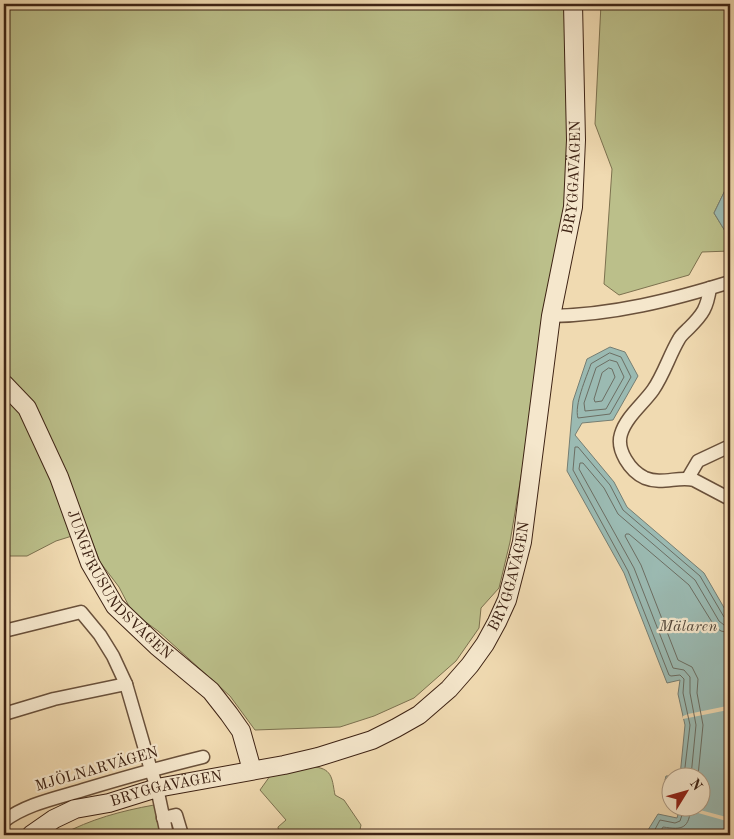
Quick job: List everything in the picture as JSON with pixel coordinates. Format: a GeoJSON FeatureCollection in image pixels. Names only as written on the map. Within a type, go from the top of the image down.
{"type":"FeatureCollection","features":[{"type":"Feature","properties":{"kind":"main road","name":"BRYGGAVÄGEN"},"geometry":{"type":"LineString","coordinates":[[31,835],[54,819],[75,809],[109,803],[157,788],[284,765],[318,757],[372,740],[419,714],[449,689],[485,644],[506,600],[522,542],[551,316],[573,207],[576,140],[573,4]]}},
{"type":"Feature","properties":{"kind":"main road","name":"JUNGFRUSUNDSVÄGEN"},"geometry":{"type":"LineString","coordinates":[[4,384],[26,408],[59,477],[90,563],[115,606],[211,691],[241,731],[252,770]]}},
{"type":"Feature","properties":{"kind":"street"},"geometry":{"type":"LineString","coordinates":[[551,316],[596,314],[647,305],[730,282]]}},
{"type":"Feature","properties":{"kind":"street"},"geometry":{"type":"LineString","coordinates":[[710,288],[708,304],[702,315],[680,338],[659,381],[628,420],[621,435],[621,450],[627,462],[643,477],[663,482],[688,478],[730,499]]}},
{"type":"Feature","properties":{"kind":"street"},"geometry":{"type":"LineString","coordinates":[[688,478],[698,461],[730,446]]}},
{"type":"Feature","properties":{"kind":"street"},"geometry":{"type":"LineString","coordinates":[[4,631],[81,612],[100,635],[113,656],[126,684],[150,770],[157,788],[167,835]]}},
{"type":"Feature","properties":{"kind":"street"},"geometry":{"type":"LineString","coordinates":[[4,714],[54,698],[126,684]]}},
{"type":"Feature","properties":{"kind":"street","name":"MJÖLNARVÄGEN"},"geometry":{"type":"LineString","coordinates":[[4,821],[10,816],[43,802],[150,770],[202,757]]}},
{"type":"Feature","properties":{"kind":"street"},"geometry":{"type":"LineString","coordinates":[[163,818],[176,815],[182,835]]}},
{"type":"Feature","properties":{"kind":"green space"},"geometry":{"type":"Polygon","coordinates":[[[4,4],[567,4],[569,137],[567,203],[510,542],[499,588],[481,608],[479,628],[456,661],[414,698],[374,716],[340,727],[255,730],[230,696],[158,631],[132,612],[119,587],[100,562],[88,531],[56,541],[27,556],[4,556],[4,4]]]}},
{"type":"Feature","properties":{"kind":"green space"},"geometry":{"type":"Polygon","coordinates":[[[601,4],[730,4],[730,180],[714,213],[725,231],[730,233],[730,251],[702,252],[689,275],[619,295],[604,284],[612,169],[595,124],[601,4]]]}},
{"type":"Feature","properties":{"kind":"green space"},"geometry":{"type":"Polygon","coordinates":[[[315,767],[325,770],[331,776],[335,795],[344,800],[361,825],[359,834],[279,835],[278,827],[286,820],[260,790],[270,776],[315,767]]]}},
{"type":"Feature","properties":{"kind":"green space"},"geometry":{"type":"Polygon","coordinates":[[[154,805],[162,835],[61,835],[106,816],[154,805]]]}},
{"type":"Feature","properties":{"kind":"water"},"geometry":{"type":"Polygon","coordinates":[[[730,180],[730,233],[725,231],[714,213],[730,180]]]}},
{"type":"Feature","properties":{"kind":"water","name":"Mälaren"},"geometry":{"type":"Polygon","coordinates":[[[610,347],[625,352],[638,376],[613,420],[582,423],[575,435],[614,482],[627,507],[704,573],[730,618],[730,835],[647,835],[658,814],[677,818],[678,816],[712,816],[712,766],[681,766],[685,725],[678,694],[680,680],[667,683],[624,573],[567,471],[573,401],[587,359],[610,347]]]}},
{"type":"Feature","properties":{"kind":"pier"},"geometry":{"type":"Polygon","coordinates":[[[727,706],[728,710],[683,719],[683,716],[688,714],[727,706]]]}},
{"type":"Feature","properties":{"kind":"pier"},"geometry":{"type":"Polygon","coordinates":[[[712,813],[730,818],[730,822],[709,816],[712,816],[712,813]]]}}]}
